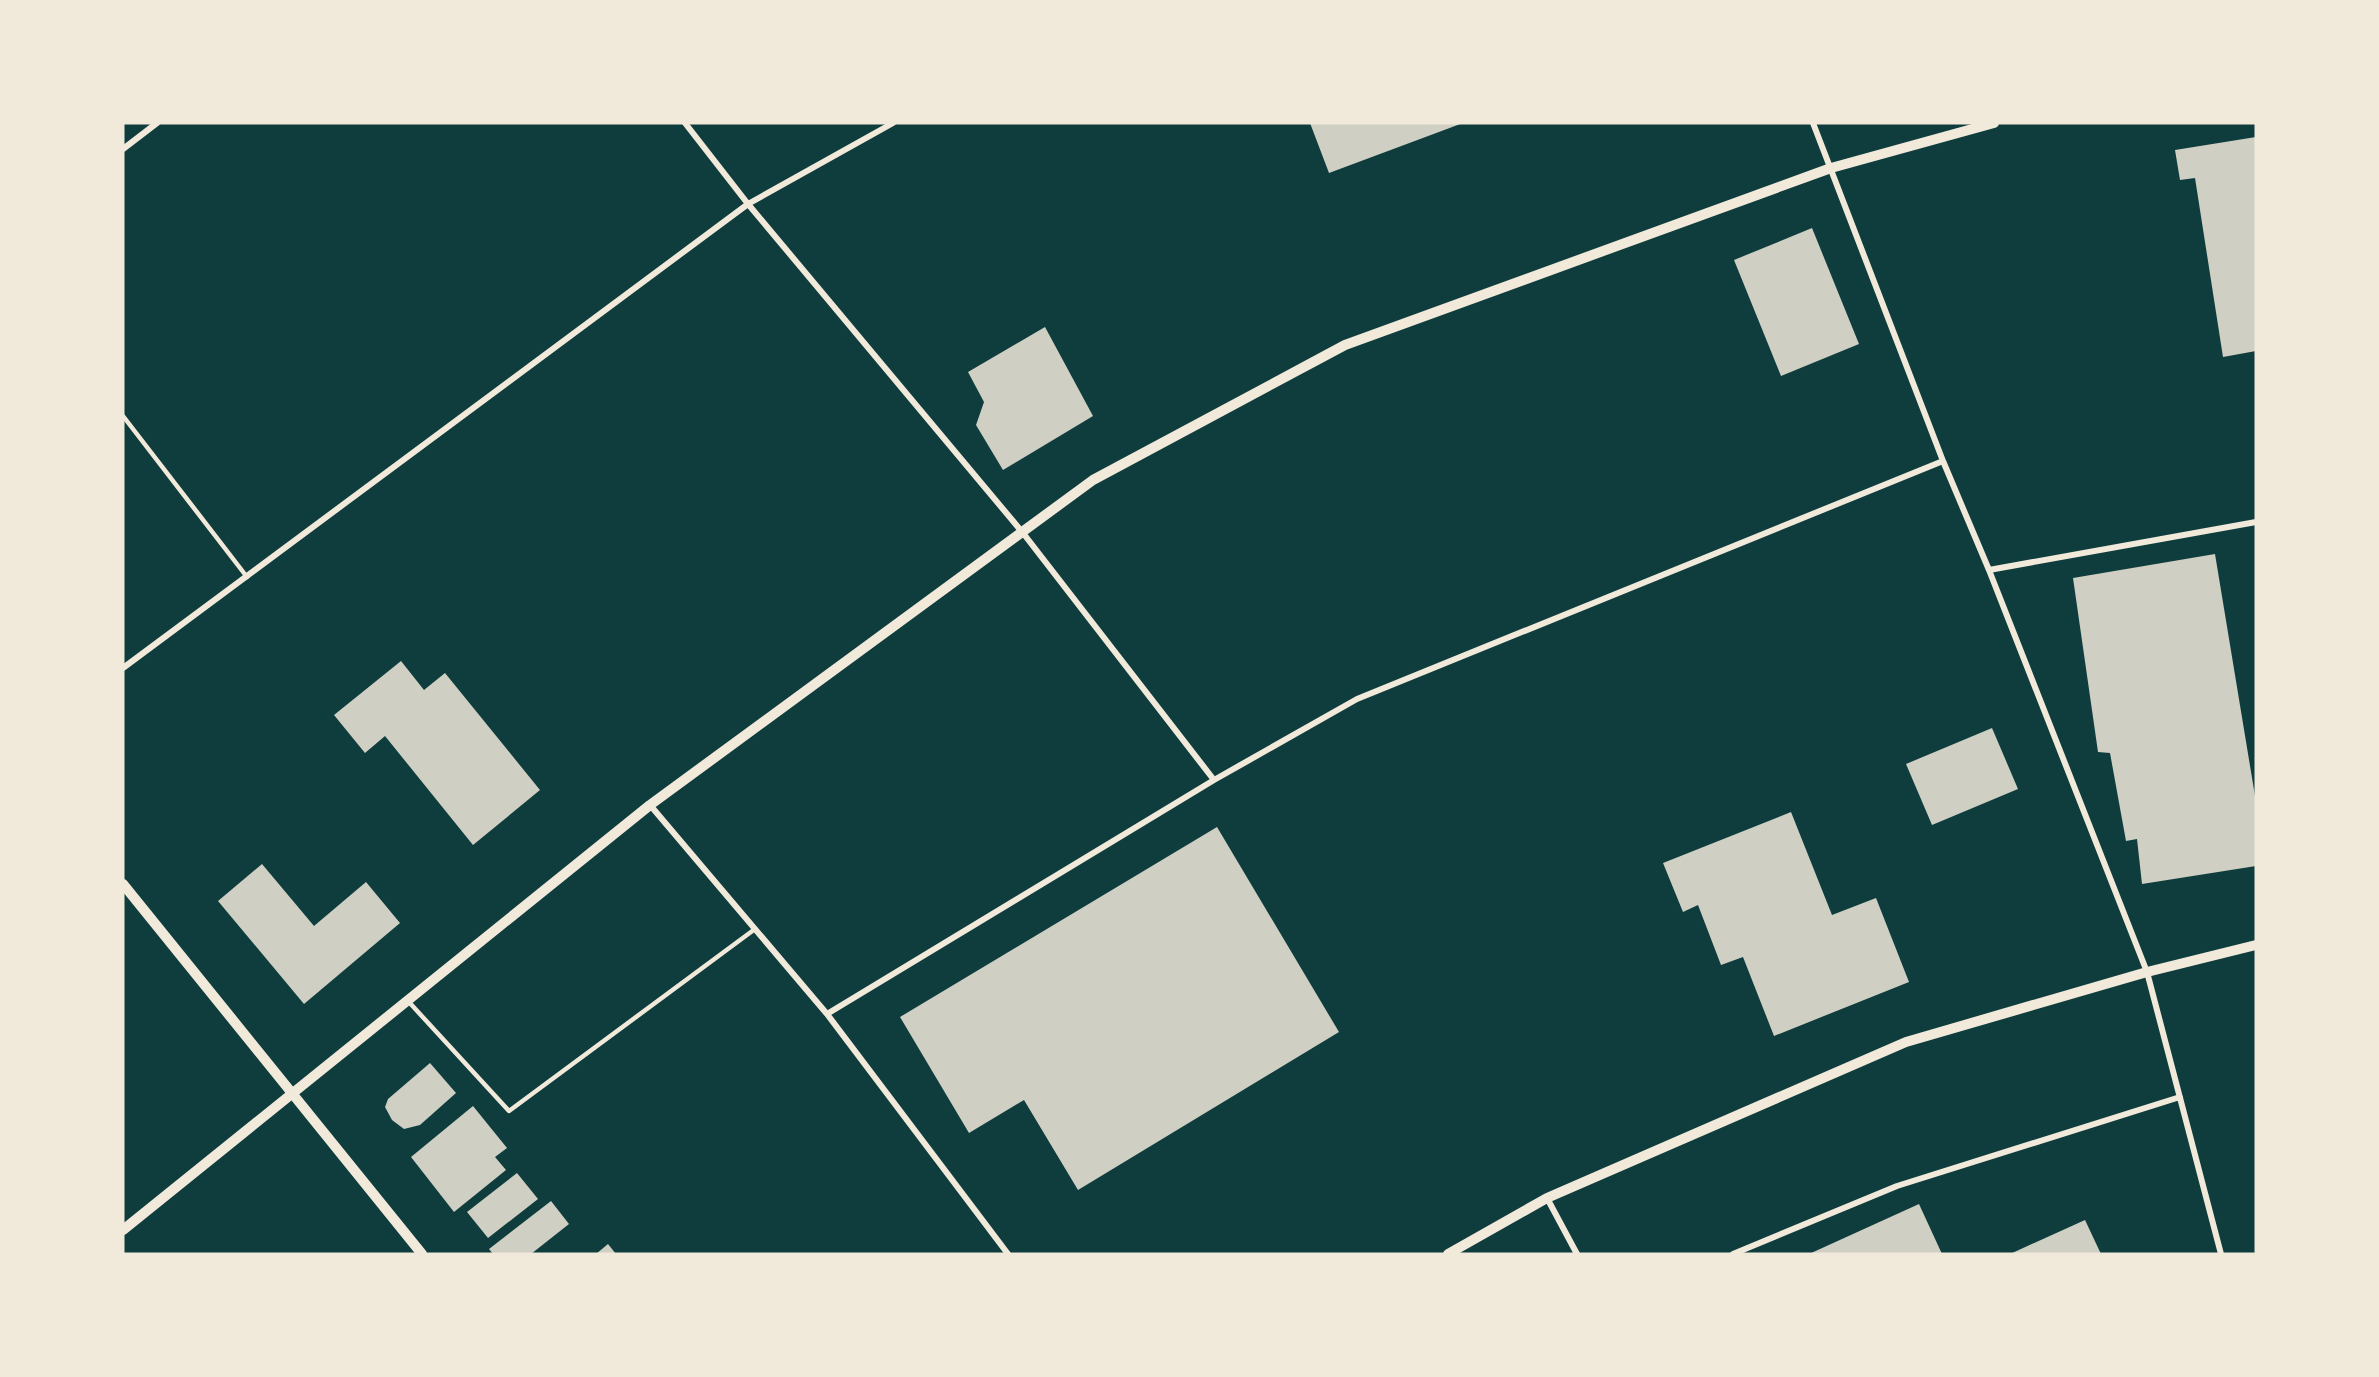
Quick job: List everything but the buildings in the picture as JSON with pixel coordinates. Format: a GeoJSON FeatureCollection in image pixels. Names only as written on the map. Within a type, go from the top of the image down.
{"type":"FeatureCollection","features":[{"type":"Feature","properties":{"kind":"street"},"geometry":{"type":"LineString","coordinates":[[123,148],[157,123]]}},
{"type":"Feature","properties":{"kind":"street"},"geometry":{"type":"LineString","coordinates":[[685,123],[748,204],[1023,533],[1214,780]]}},
{"type":"Feature","properties":{"kind":"street"},"geometry":{"type":"LineString","coordinates":[[123,668],[748,204],[893,123]]}},
{"type":"Feature","properties":{"kind":"street"},"geometry":{"type":"LineString","coordinates":[[1813,123],[1943,461],[1989,570],[2147,972],[2221,1254]]}},
{"type":"Feature","properties":{"kind":"street"},"geometry":{"type":"LineString","coordinates":[[123,1230],[650,805],[1093,480],[1345,345],[1831,168],[1994,123]]}},
{"type":"Feature","properties":{"kind":"street"},"geometry":{"type":"LineString","coordinates":[[827,1014],[1214,780],[1357,699],[1943,461]]}},
{"type":"Feature","properties":{"kind":"street"},"geometry":{"type":"LineString","coordinates":[[1989,570],[2256,522]]}},
{"type":"Feature","properties":{"kind":"street"},"geometry":{"type":"LineString","coordinates":[[650,805],[827,1014],[1008,1254]]}},
{"type":"Feature","properties":{"kind":"street"},"geometry":{"type":"LineString","coordinates":[[123,884],[422,1254]]}},
{"type":"Feature","properties":{"kind":"street"},"geometry":{"type":"LineString","coordinates":[[1448,1254],[1547,1198],[1906,1042],[2147,972],[2256,945]]}},
{"type":"Feature","properties":{"kind":"street"},"geometry":{"type":"LineString","coordinates":[[1733,1254],[1897,1186],[2180,1097]]}},
{"type":"Feature","properties":{"kind":"street"},"geometry":{"type":"LineString","coordinates":[[1547,1198],[1577,1254]]}},
{"type":"Feature","properties":{"kind":"lane"},"geometry":{"type":"LineString","coordinates":[[123,416],[247,577]]}},
{"type":"Feature","properties":{"kind":"lane"},"geometry":{"type":"LineString","coordinates":[[408,1001],[509,1111],[755,929]]}}]}
